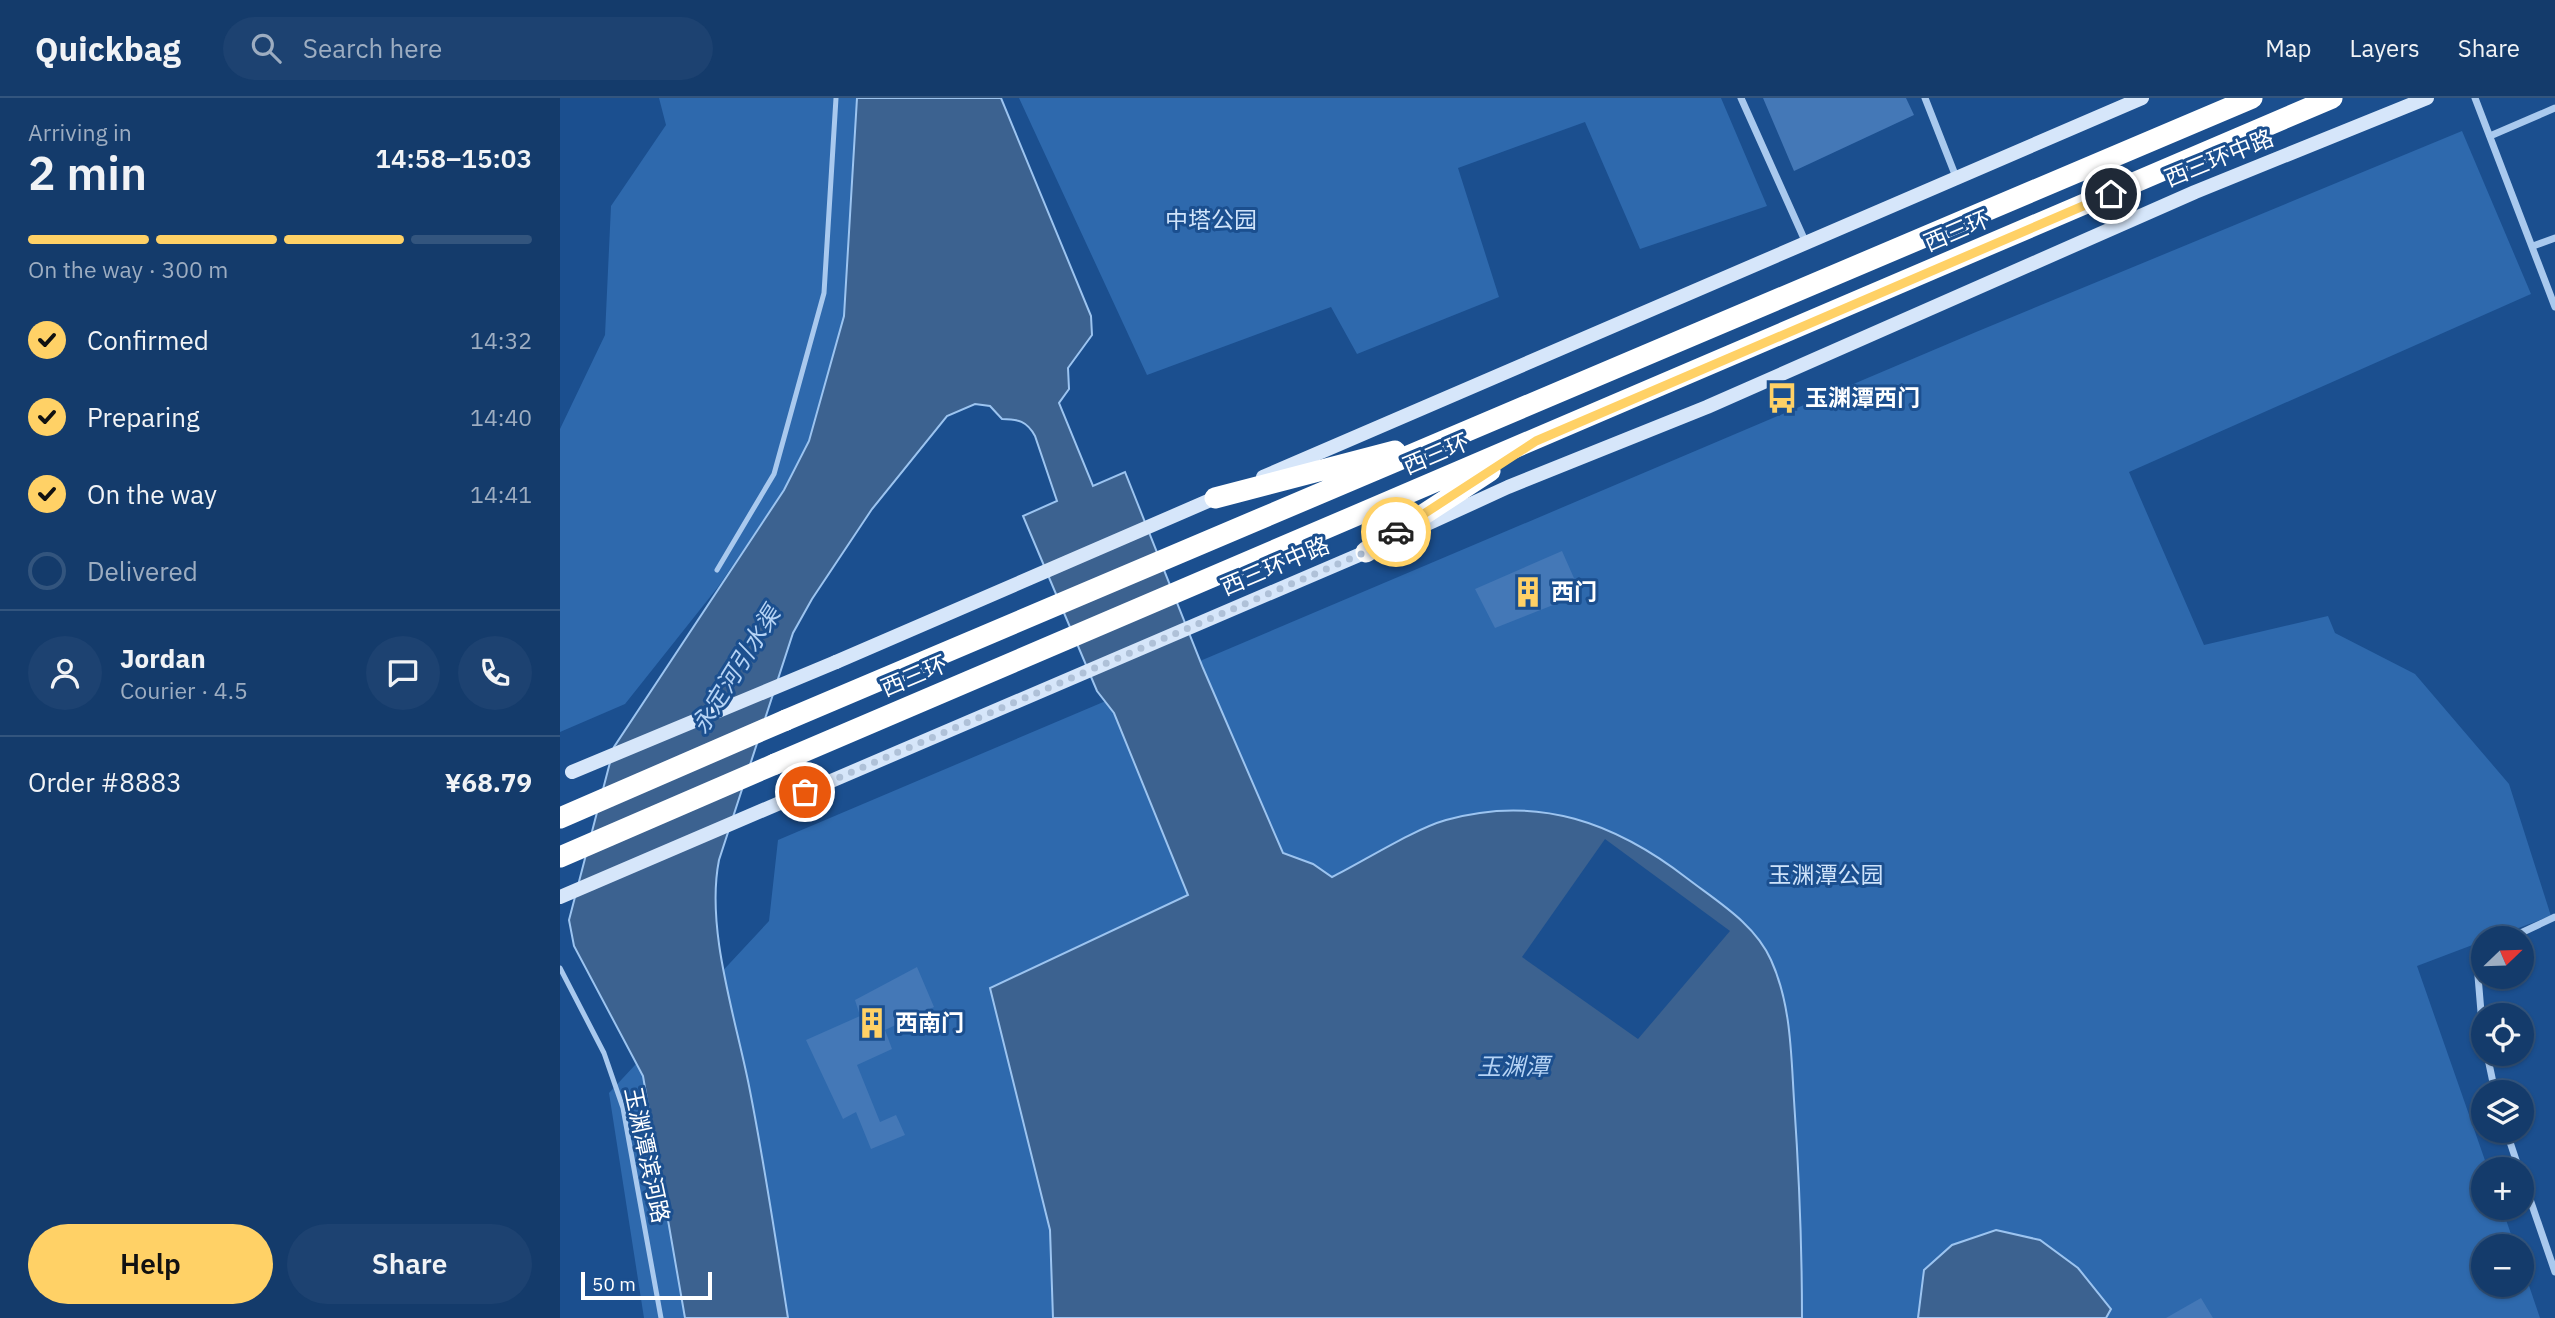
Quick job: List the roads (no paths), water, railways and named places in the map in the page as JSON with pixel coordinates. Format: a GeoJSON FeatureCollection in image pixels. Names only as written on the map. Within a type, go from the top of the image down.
{"type":"FeatureCollection","features":[{"type":"Feature","properties":{"kind":"highway","name":"西三环"},"geometry":{"type":"LineString","coordinates":[[560,818],[2252,98]]}},
{"type":"Feature","properties":{"kind":"highway","name":"西三环"},"geometry":{"type":"LineString","coordinates":[[560,857],[2332,98]]}},
{"type":"Feature","properties":{"kind":"highway"},"geometry":{"type":"LineString","coordinates":[[1215,498],[1468,432]]}},
{"type":"Feature","properties":{"kind":"highway"},"geometry":{"type":"LineString","coordinates":[[1366,552],[1536,441]]}},
{"type":"Feature","properties":{"kind":"street"},"geometry":{"type":"LineString","coordinates":[[1741,98],[1806,243]]}},
{"type":"Feature","properties":{"kind":"street"},"geometry":{"type":"LineString","coordinates":[[1925,98],[1957,178]]}},
{"type":"Feature","properties":{"kind":"street"},"geometry":{"type":"LineString","coordinates":[[566,775],[836,662],[2143,98]]}},
{"type":"Feature","properties":{"kind":"street","name":"西三环中路"},"geometry":{"type":"LineString","coordinates":[[560,897],[1366,552],[1508,487],[1707,407],[2405,102],[2427,98]]}},
{"type":"Feature","properties":{"kind":"street"},"geometry":{"type":"LineString","coordinates":[[2475,98],[2555,307]]}},
{"type":"Feature","properties":{"kind":"street"},"geometry":{"type":"LineString","coordinates":[[2490,136],[2555,108]]}},
{"type":"Feature","properties":{"kind":"street"},"geometry":{"type":"LineString","coordinates":[[2533,246],[2555,238]]}},
{"type":"Feature","properties":{"kind":"street"},"geometry":{"type":"LineString","coordinates":[[2534,927],[2555,917]]}},
{"type":"Feature","properties":{"kind":"street"},"geometry":{"type":"LineString","coordinates":[[2534,1211],[2555,1272]]}},
{"type":"Feature","properties":{"kind":"lane"},"geometry":{"type":"LineString","coordinates":[[717,570],[775,474],[824,293],[836,98]]}},
{"type":"Feature","properties":{"kind":"lane","name":"玉渊潭滨河路"},"geometry":{"type":"LineString","coordinates":[[560,968],[604,1052],[623,1108],[660,1318]]}},
{"type":"Feature","properties":{"kind":"water","name":"玉渊潭"},"geometry":{"type":"Polygon","coordinates":[[[857,98],[1001,98],[1091,316],[1092,335],[1068,368],[1069,389],[1059,403],[1093,486],[1125,472],[1203,668],[1283,853],[1313,864],[1332,877],[1404,838],[1446,820],[1513,810],[1544,812],[1575,819],[1633,842],[1661,859],[1723,905],[1756,935],[1778,977],[1789,1029],[1799,1182],[1802,1318],[1053,1318],[1050,1230],[990,988],[1188,895],[1114,713],[1097,691],[1023,516],[1057,501],[1035,436],[1022,422],[1002,419],[990,406],[975,404],[947,416],[872,509],[812,599],[793,633],[719,860],[716,916],[719,946],[755,1119],[788,1318],[685,1318],[643,1076],[574,946],[569,920],[614,747],[784,490],[809,441],[844,316],[857,98]]]}},
{"type":"Feature","properties":{"kind":"water"},"geometry":{"type":"Polygon","coordinates":[[[1996,1230],[2040,1240],[2078,1268],[2111,1309],[2106,1318],[1918,1318],[1924,1270],[1952,1245],[1996,1230]]]}},
{"type":"Feature","properties":{"kind":"place","name":"玉渊潭西门"},"geometry":{"type":"Point","coordinates":[1782,398]}},
{"type":"Feature","properties":{"kind":"place","name":"西门"},"geometry":{"type":"Point","coordinates":[1528,592]}},
{"type":"Feature","properties":{"kind":"place","name":"西南门"},"geometry":{"type":"Point","coordinates":[872,1023]}},
{"type":"Feature","properties":{"kind":"park label","name":"中塔公园"},"geometry":{"type":"Point","coordinates":[1211,220]}},
{"type":"Feature","properties":{"kind":"park label","name":"玉渊潭公园"},"geometry":{"type":"Point","coordinates":[1826,875]}},
{"type":"Feature","properties":{"kind":"water label","name":"永定河引水渠"},"geometry":{"type":"Point","coordinates":[736,670]}}]}
